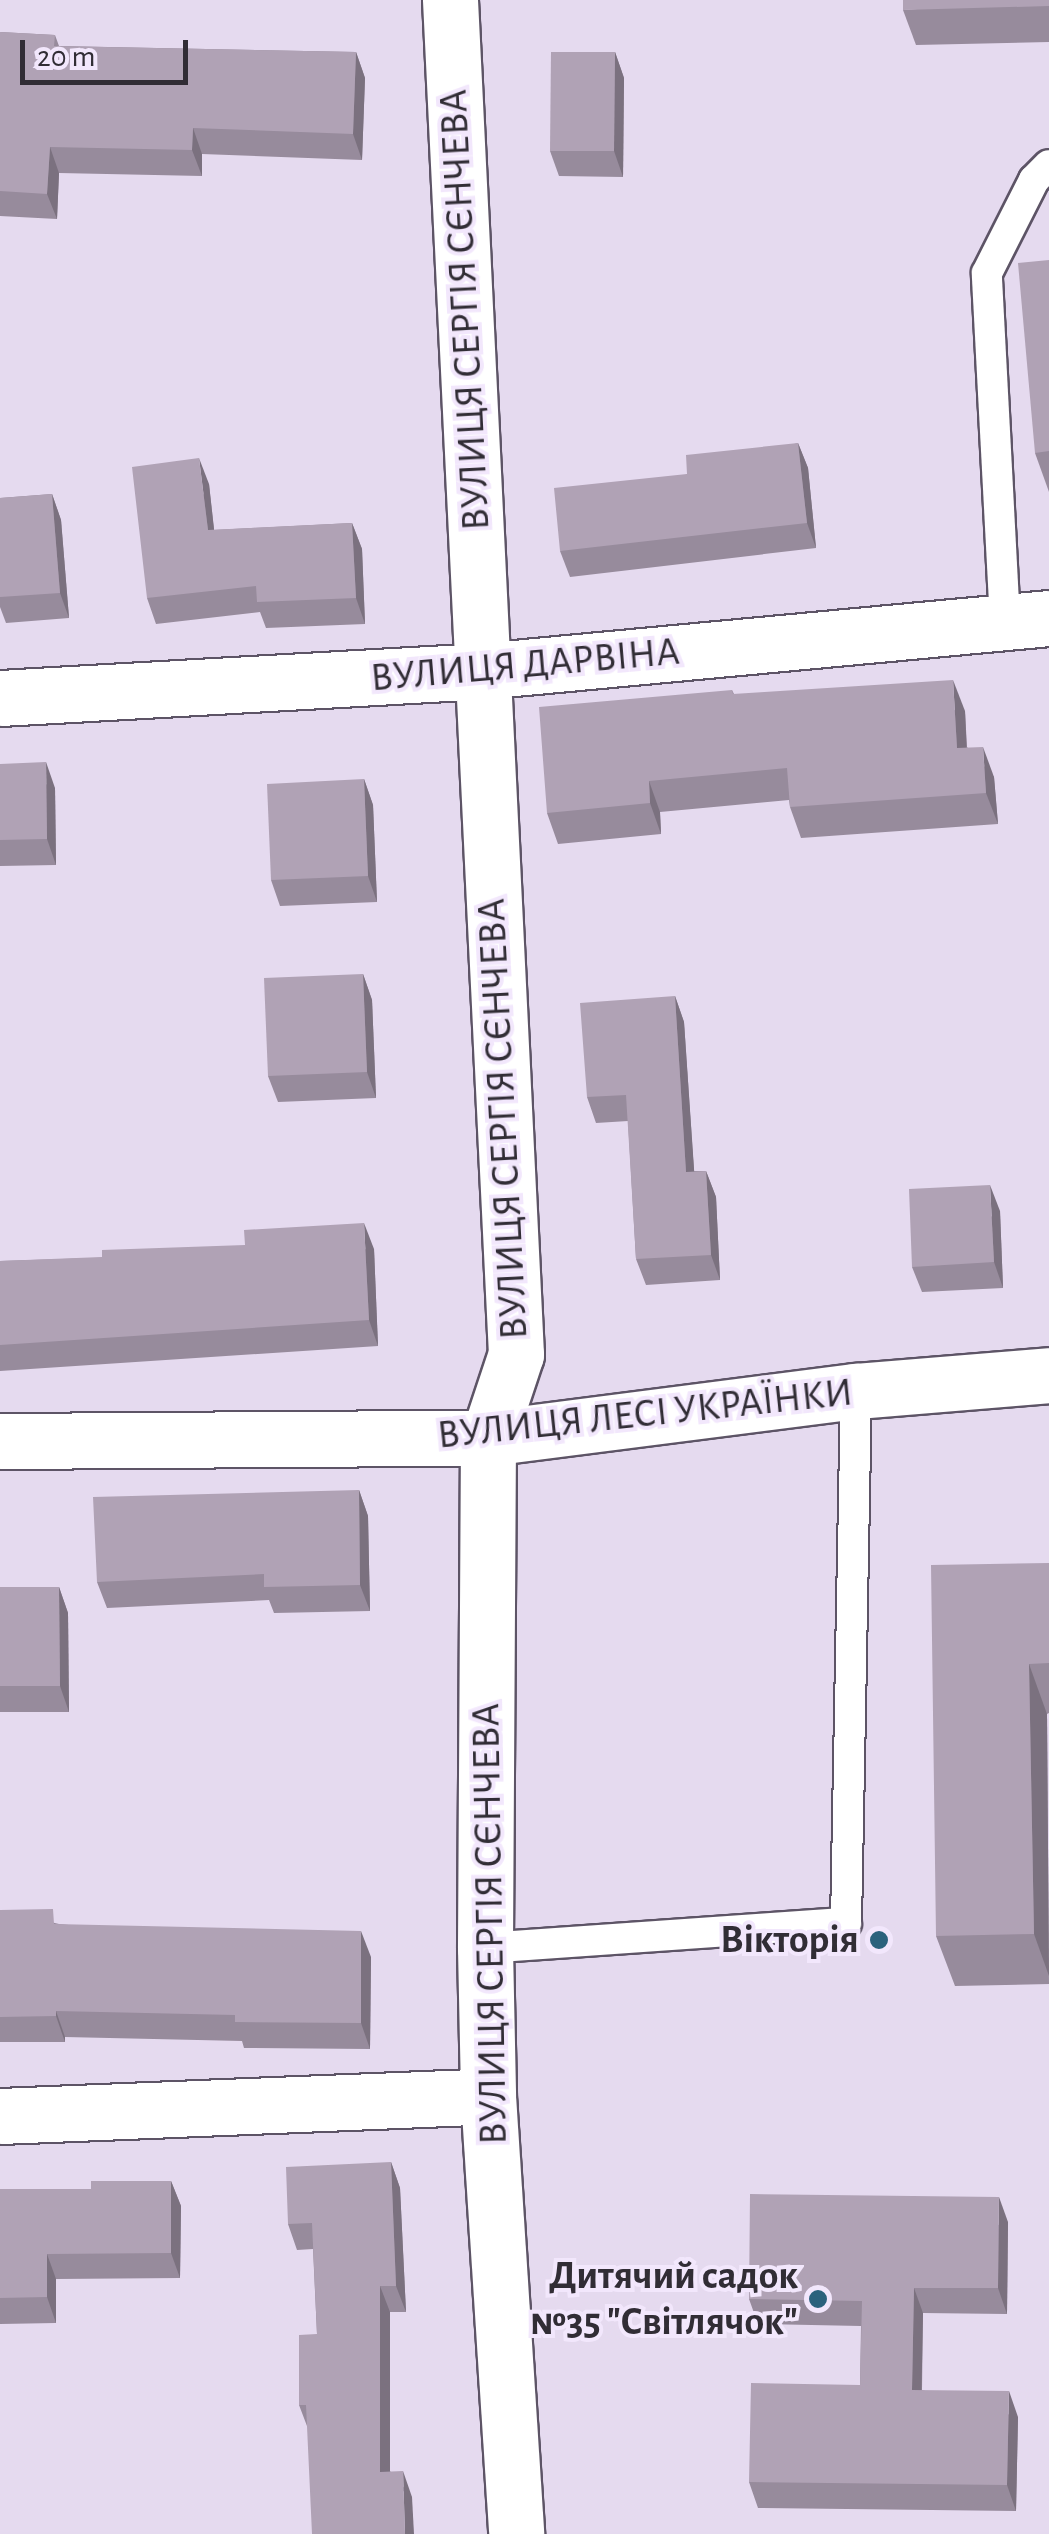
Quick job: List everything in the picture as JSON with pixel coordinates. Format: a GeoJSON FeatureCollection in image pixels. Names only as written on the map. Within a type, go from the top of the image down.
{"type":"FeatureCollection","features":[{"type":"Feature","properties":{"kind":"street","name":"ВУЛИЦЯ СЕРГІЯ СЄНЧЕВА"},"geometry":{"type":"LineString","coordinates":[[450,0],[516,1354],[488,1438],[485,1948],[488,2096],[516,2534]]}},
{"type":"Feature","properties":{"kind":"street","name":"ВУЛИЦЯ ДАРВІНА"},"geometry":{"type":"LineString","coordinates":[[0,698],[482,671],[1027,620]]}},
{"type":"Feature","properties":{"kind":"street","name":"ВУЛИЦЯ ЛЕСІ УКРАЇНКИ"},"geometry":{"type":"LineString","coordinates":[[0,1441],[488,1438],[856,1391],[1049,1375]]}},
{"type":"Feature","properties":{"kind":"street"},"geometry":{"type":"LineString","coordinates":[[0,2116],[488,2096]]}},
{"type":"Feature","properties":{"kind":"lane"},"geometry":{"type":"LineString","coordinates":[[1027,620],[987,274],[1034,180],[1049,165]]}},
{"type":"Feature","properties":{"kind":"lane"},"geometry":{"type":"LineString","coordinates":[[485,1948],[846,1923],[856,1391]]}},
{"type":"Feature","properties":{"kind":"building"},"geometry":{"type":"Polygon","coordinates":[[[903,0],[1049,0],[1049,6],[903,10],[903,0]]]}},
{"type":"Feature","properties":{"kind":"building"},"geometry":{"type":"Polygon","coordinates":[[[0,32],[55,35],[54,46],[356,52],[353,134],[193,128],[192,150],[50,147],[47,194],[0,191],[0,32]]]}},
{"type":"Feature","properties":{"kind":"building"},"geometry":{"type":"Polygon","coordinates":[[[551,52],[615,52],[614,151],[550,151],[551,52]]]}},
{"type":"Feature","properties":{"kind":"building"},"geometry":{"type":"Polygon","coordinates":[[[1049,260],[1049,451],[1035,453],[1018,263],[1049,260]]]}},
{"type":"Feature","properties":{"kind":"building"},"geometry":{"type":"Polygon","coordinates":[[[798,443],[807,523],[560,551],[554,488],[687,474],[686,455],[798,443]]]}},
{"type":"Feature","properties":{"kind":"building"},"geometry":{"type":"Polygon","coordinates":[[[199,458],[208,530],[352,523],[356,598],[257,602],[256,586],[147,598],[132,467],[199,458]]]}},
{"type":"Feature","properties":{"kind":"building"},"geometry":{"type":"Polygon","coordinates":[[[52,494],[60,593],[0,597],[0,498],[52,494]]]}},
{"type":"Feature","properties":{"kind":"building"},"geometry":{"type":"Polygon","coordinates":[[[953,680],[957,748],[983,747],[986,793],[790,807],[787,768],[649,781],[650,803],[547,813],[539,707],[732,690],[733,694],[953,680]]]}},
{"type":"Feature","properties":{"kind":"building"},"geometry":{"type":"Polygon","coordinates":[[[46,762],[47,839],[0,840],[0,764],[46,762]]]}},
{"type":"Feature","properties":{"kind":"building"},"geometry":{"type":"Polygon","coordinates":[[[364,779],[368,876],[271,880],[267,784],[364,779]]]}},
{"type":"Feature","properties":{"kind":"building"},"geometry":{"type":"Polygon","coordinates":[[[363,974],[367,1072],[268,1076],[264,978],[363,974]]]}},
{"type":"Feature","properties":{"kind":"building"},"geometry":{"type":"Polygon","coordinates":[[[675,996],[686,1172],[706,1171],[711,1255],[636,1259],[626,1095],[587,1097],[580,1003],[675,996]]]}},
{"type":"Feature","properties":{"kind":"building"},"geometry":{"type":"Polygon","coordinates":[[[990,1185],[994,1262],[912,1267],[909,1189],[990,1185]]]}},
{"type":"Feature","properties":{"kind":"building"},"geometry":{"type":"Polygon","coordinates":[[[364,1223],[369,1320],[0,1345],[0,1261],[102,1257],[102,1250],[245,1245],[244,1230],[364,1223]]]}},
{"type":"Feature","properties":{"kind":"building"},"geometry":{"type":"Polygon","coordinates":[[[359,1490],[360,1585],[264,1587],[264,1574],[97,1582],[93,1497],[359,1490]]]}},
{"type":"Feature","properties":{"kind":"building"},"geometry":{"type":"Polygon","coordinates":[[[1049,1563],[1049,1663],[1029,1664],[1034,1934],[936,1936],[931,1565],[1049,1563]]]}},
{"type":"Feature","properties":{"kind":"building"},"geometry":{"type":"Polygon","coordinates":[[[0,1587],[59,1587],[60,1686],[0,1686],[0,1587]]]}},
{"type":"Feature","properties":{"kind":"building"},"geometry":{"type":"Polygon","coordinates":[[[53,1909],[54,1924],[361,1931],[361,2023],[235,2022],[235,2015],[56,2011],[56,2016],[0,2017],[0,1910],[53,1909]]]}},
{"type":"Feature","properties":{"kind":"building"},"geometry":{"type":"Polygon","coordinates":[[[391,2162],[396,2286],[380,2286],[380,2472],[403,2471],[405,2534],[312,2534],[306,2405],[299,2405],[299,2335],[317,2334],[312,2223],[288,2224],[286,2167],[391,2162]]]}},
{"type":"Feature","properties":{"kind":"building"},"geometry":{"type":"Polygon","coordinates":[[[91,2181],[171,2181],[171,2253],[47,2254],[47,2297],[0,2298],[0,2189],[91,2189],[91,2181]]]}},
{"type":"Feature","properties":{"kind":"building"},"geometry":{"type":"Polygon","coordinates":[[[750,2194],[999,2197],[998,2288],[914,2288],[912,2390],[1009,2391],[1007,2485],[749,2482],[751,2383],[860,2385],[862,2301],[749,2299],[750,2194]]]}},
{"type":"Feature","properties":{"kind":"place","name":"Вікторія"},"geometry":{"type":"Point","coordinates":[879,1940]}},
{"type":"Feature","properties":{"kind":"place","name":"Дитячий садок №35 \"Світлячок\""},"geometry":{"type":"Point","coordinates":[818,2299]}}]}
